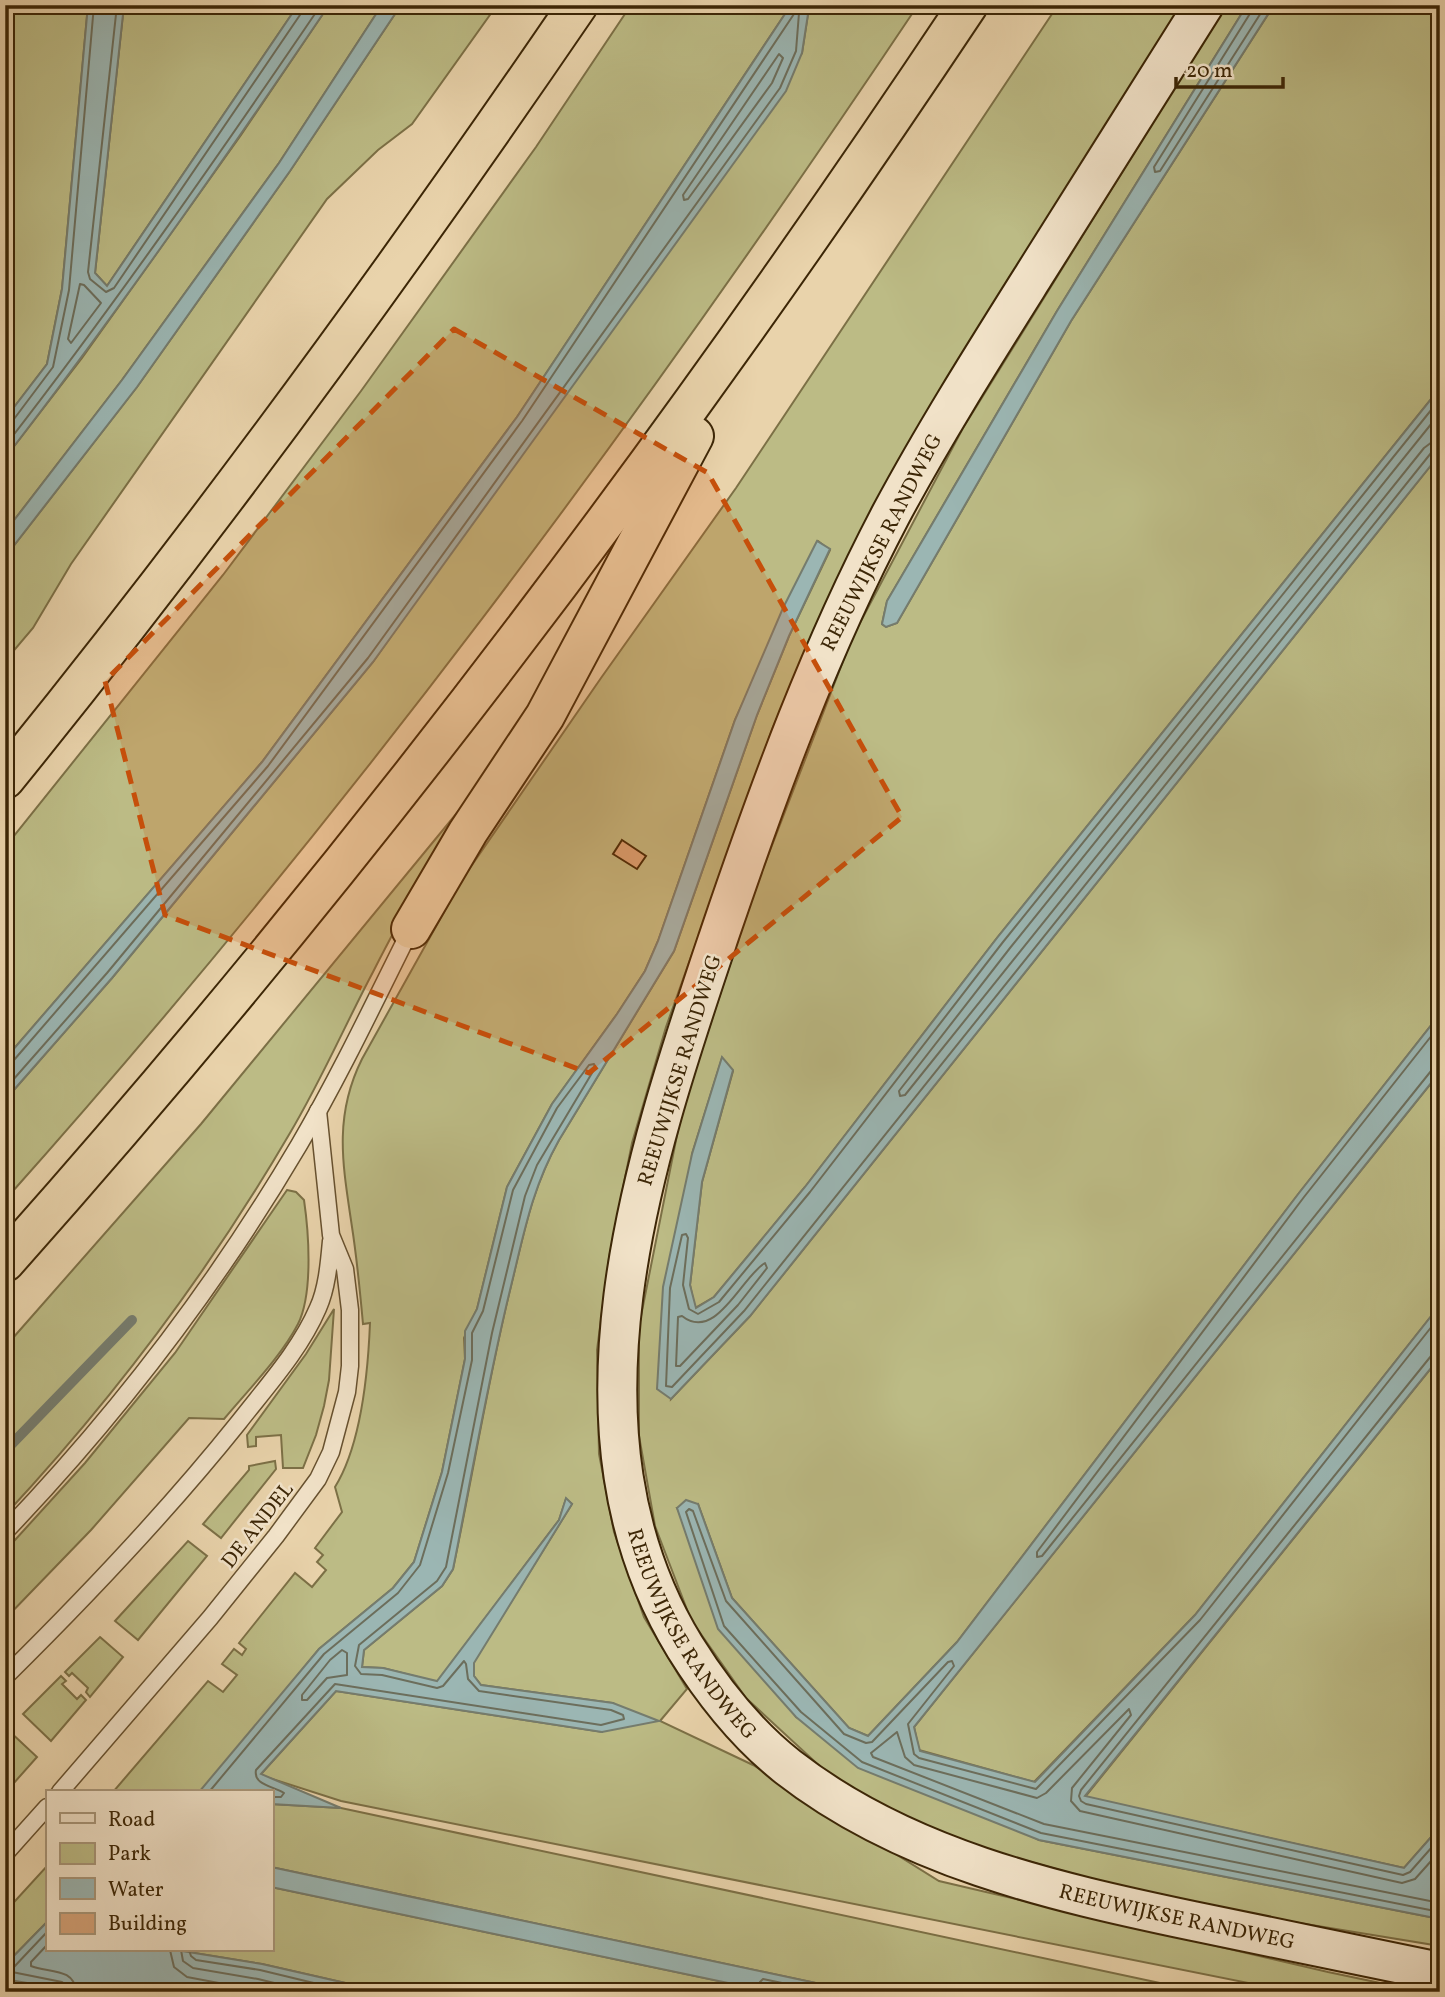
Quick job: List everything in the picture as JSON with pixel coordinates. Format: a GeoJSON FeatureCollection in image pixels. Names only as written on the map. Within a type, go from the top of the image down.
{"type":"FeatureCollection","features":[{"type":"Feature","properties":{"kind":"highway"},"geometry":{"type":"LineString","coordinates":[[5,779],[173,567],[288,416],[403,257],[578,5]]}},
{"type":"Feature","properties":{"kind":"highway"},"geometry":{"type":"LineString","coordinates":[[5,1262],[192,1046],[354,849],[474,697],[587,548],[762,308],[968,5]]}},
{"type":"Feature","properties":{"kind":"highway"},"geometry":{"type":"LineString","coordinates":[[411,929],[468,832],[545,716],[762,308]]}},
{"type":"Feature","properties":{"kind":"main road","name":"REEUWIJKSE RANDWEG"},"geometry":{"type":"LineString","coordinates":[[1204,5],[933,438],[853,589],[786,744],[693,1012],[646,1176],[619,1337],[617,1408],[622,1468],[637,1537],[652,1582],[678,1635],[705,1679],[770,1752],[847,1807],[905,1837],[1015,1878],[1091,1899],[1440,1972]]}},
{"type":"Feature","properties":{"kind":"lane"},"geometry":{"type":"LineString","coordinates":[[5,1532],[66,1465],[174,1331],[277,1181],[318,1111],[411,929]]}},
{"type":"Feature","properties":{"kind":"lane","name":"DE ANDEL"},"geometry":{"type":"LineString","coordinates":[[5,1677],[99,1581],[194,1476],[252,1406],[295,1348],[321,1301],[330,1255],[330,1229],[318,1111]]}},
{"type":"Feature","properties":{"kind":"lane","name":"DE ANDEL"},"geometry":{"type":"LineString","coordinates":[[63,1790],[210,1618],[298,1507],[324,1467],[342,1414],[350,1366],[351,1339],[346,1275],[330,1229]]}},
{"type":"Feature","properties":{"kind":"lane"},"geometry":{"type":"LineString","coordinates":[[5,1854],[46,1808]]}},
{"type":"Feature","properties":{"kind":"highlighted area"},"geometry":{"type":"Polygon","coordinates":[[[454,329],[708,473],[902,817],[589,1073],[165,915],[105,681],[454,329]]]}},
{"type":"Feature","properties":{"kind":"green space"},"geometry":{"type":"Polygon","coordinates":[[[5,5],[88,5],[62,289],[47,364],[5,419],[5,5]]]}},
{"type":"Feature","properties":{"kind":"green space"},"geometry":{"type":"Polygon","coordinates":[[[124,5],[298,5],[107,286],[95,273],[124,5]]]}},
{"type":"Feature","properties":{"kind":"green space"},"geometry":{"type":"Polygon","coordinates":[[[329,5],[382,5],[279,163],[122,380],[5,532],[5,458],[82,358],[241,135],[329,5]]]}},
{"type":"Feature","properties":{"kind":"green space"},"geometry":{"type":"Polygon","coordinates":[[[401,5],[497,5],[412,124],[378,150],[327,199],[71,564],[33,628],[5,661],[5,557],[137,387],[290,171],[401,5]]]}},
{"type":"Feature","properties":{"kind":"green space"},"geometry":{"type":"Polygon","coordinates":[[[631,5],[791,5],[517,417],[262,762],[5,1059],[5,847],[223,575],[361,391],[536,147],[631,5]]]}},
{"type":"Feature","properties":{"kind":"green space"},"geometry":{"type":"Polygon","coordinates":[[[814,5],[918,5],[705,315],[482,619],[249,914],[129,1058],[5,1200],[5,1100],[112,978],[373,662],[802,53],[808,14],[814,5]]]}},
{"type":"Feature","properties":{"kind":"green space"},"geometry":{"type":"Polygon","coordinates":[[[1058,5],[1182,5],[820,618],[773,727],[666,1027],[632,1143],[609,1258],[597,1350],[599,1454],[614,1532],[644,1617],[687,1689],[660,1721],[753,1765],[939,1881],[1423,1992],[1293,1992],[341,1801],[260,1775],[336,1691],[602,1732],[613,1703],[481,1685],[474,1676],[473,1663],[572,1504],[566,1499],[559,1520],[437,1682],[383,1668],[362,1667],[364,1650],[442,1586],[453,1569],[503,1321],[535,1193],[559,1140],[674,951],[757,715],[789,636],[830,550],[818,541],[735,720],[658,941],[645,971],[552,1104],[507,1187],[477,1309],[464,1338],[465,1359],[442,1472],[414,1562],[393,1588],[319,1649],[204,1790],[115,1790],[208,1681],[223,1692],[237,1675],[222,1664],[234,1649],[242,1655],[246,1649],[239,1643],[295,1573],[312,1587],[326,1570],[317,1562],[323,1555],[315,1548],[342,1512],[335,1487],[344,1470],[357,1430],[369,1342],[370,1323],[363,1324],[344,1162],[344,1122],[353,1080],[362,1059],[463,878],[736,488],[1058,5]]]}},
{"type":"Feature","properties":{"kind":"green space"},"geometry":{"type":"Polygon","coordinates":[[[1226,5],[1247,5],[1057,311],[887,601],[882,624],[886,627],[897,623],[1071,321],[1274,5],[1440,5],[1440,388],[997,938],[805,1187],[714,1297],[695,1308],[690,1285],[702,1182],[733,1071],[722,1058],[692,1154],[671,1399],[750,1316],[1440,454],[1440,1014],[1299,1193],[957,1642],[868,1736],[849,1728],[732,1598],[698,1504],[677,1508],[796,1717],[1039,1840],[1440,1919],[1440,1946],[1287,1921],[1138,1892],[960,1842],[838,1783],[746,1698],[691,1620],[655,1526],[639,1436],[639,1326],[682,1110],[754,892],[852,638],[963,428],[1226,5]]]}},
{"type":"Feature","properties":{"kind":"green space"},"geometry":{"type":"Polygon","coordinates":[[[461,808],[384,951],[323,1073],[227,1234],[122,1379],[5,1515],[5,1347],[201,1124],[461,808]]]}},
{"type":"Feature","properties":{"kind":"green space"},"geometry":{"type":"Polygon","coordinates":[[[1440,1072],[1440,1305],[1195,1615],[1034,1782],[919,1750],[914,1727],[1440,1072]]]}},
{"type":"Feature","properties":{"kind":"green space"},"geometry":{"type":"Polygon","coordinates":[[[287,1190],[296,1192],[304,1200],[308,1246],[306,1297],[298,1324],[291,1336],[224,1419],[189,1418],[91,1530],[5,1619],[5,1551],[85,1463],[175,1353],[287,1190]]]}},
{"type":"Feature","properties":{"kind":"green space"},"geometry":{"type":"Polygon","coordinates":[[[334,1309],[329,1380],[316,1435],[303,1468],[283,1468],[281,1435],[256,1437],[256,1446],[248,1447],[247,1435],[306,1354],[334,1309]]]}},
{"type":"Feature","properties":{"kind":"green space"},"geometry":{"type":"Polygon","coordinates":[[[1440,1357],[1440,1827],[1404,1868],[1085,1797],[1440,1357]]]}},
{"type":"Feature","properties":{"kind":"green space"},"geometry":{"type":"Polygon","coordinates":[[[275,1461],[276,1469],[221,1538],[203,1524],[249,1470],[249,1466],[275,1461]]]}},
{"type":"Feature","properties":{"kind":"green space"},"geometry":{"type":"Polygon","coordinates":[[[188,1541],[207,1556],[138,1640],[115,1621],[188,1541]]]}},
{"type":"Feature","properties":{"kind":"green space"},"geometry":{"type":"Polygon","coordinates":[[[100,1637],[123,1657],[90,1697],[86,1692],[88,1688],[72,1673],[69,1676],[65,1672],[100,1637]]]}},
{"type":"Feature","properties":{"kind":"green space"},"geometry":{"type":"Polygon","coordinates":[[[61,1676],[66,1681],[62,1684],[77,1699],[81,1695],[86,1700],[51,1741],[23,1714],[61,1676]]]}},
{"type":"Feature","properties":{"kind":"green space"},"geometry":{"type":"Polygon","coordinates":[[[7,1729],[37,1757],[5,1793],[5,1731],[7,1729]]]}},
{"type":"Feature","properties":{"kind":"green space"},"geometry":{"type":"Polygon","coordinates":[[[273,1804],[341,1808],[1202,1992],[858,1992],[273,1867],[273,1804]]]}},
{"type":"Feature","properties":{"kind":"green space"},"geometry":{"type":"Polygon","coordinates":[[[46,1867],[46,1923],[5,1965],[5,1912],[46,1867]]]}},
{"type":"Feature","properties":{"kind":"green space"},"geometry":{"type":"Polygon","coordinates":[[[273,1887],[771,1992],[385,1992],[262,1964],[188,1952],[273,1952],[273,1887]]]}},
{"type":"Feature","properties":{"kind":"green space"},"geometry":{"type":"Polygon","coordinates":[[[10,1980],[150,1992],[5,1992],[5,1985],[10,1980]]]}},
{"type":"Feature","properties":{"kind":"water"},"geometry":{"type":"Polygon","coordinates":[[[88,5],[124,5],[95,273],[107,286],[298,5],[329,5],[171,234],[5,458],[5,419],[47,364],[62,289],[88,5]]]}},
{"type":"Feature","properties":{"kind":"water"},"geometry":{"type":"Polygon","coordinates":[[[382,5],[401,5],[290,171],[137,387],[5,557],[5,532],[122,380],[279,163],[382,5]]]}},
{"type":"Feature","properties":{"kind":"water"},"geometry":{"type":"Polygon","coordinates":[[[791,5],[814,5],[808,14],[802,53],[786,91],[373,662],[112,978],[5,1100],[5,1059],[262,762],[517,417],[791,5]]]}},
{"type":"Feature","properties":{"kind":"water"},"geometry":{"type":"Polygon","coordinates":[[[1247,5],[1274,5],[1071,321],[897,623],[886,627],[882,624],[887,601],[1057,311],[1247,5]]]}},
{"type":"Feature","properties":{"kind":"water"},"geometry":{"type":"Polygon","coordinates":[[[1440,388],[1440,454],[750,1316],[671,1399],[657,1389],[663,1287],[692,1154],[722,1057],[733,1070],[702,1182],[690,1285],[696,1308],[714,1297],[805,1187],[997,938],[1440,388]]]}},
{"type":"Feature","properties":{"kind":"water"},"geometry":{"type":"Polygon","coordinates":[[[817,541],[830,549],[789,636],[757,715],[674,951],[559,1140],[535,1193],[495,1356],[453,1569],[442,1586],[364,1650],[362,1667],[383,1668],[437,1681],[559,1520],[566,1498],[572,1504],[474,1663],[474,1676],[481,1685],[613,1703],[659,1721],[602,1732],[336,1691],[261,1774],[341,1808],[273,1804],[273,1790],[201,1790],[319,1649],[393,1588],[414,1562],[442,1472],[465,1359],[465,1331],[477,1309],[507,1187],[552,1104],[645,971],[658,941],[735,720],[783,608],[817,541]]]}},
{"type":"Feature","properties":{"kind":"water"},"geometry":{"type":"Polygon","coordinates":[[[1440,1014],[1440,1072],[914,1727],[920,1751],[1035,1782],[1195,1615],[1440,1305],[1440,1357],[1085,1796],[1404,1868],[1440,1827],[1440,1919],[1039,1840],[858,1768],[796,1717],[718,1629],[677,1508],[686,1500],[698,1504],[732,1598],[849,1728],[868,1736],[957,1642],[1299,1193],[1440,1014]]]}},
{"type":"Feature","properties":{"kind":"water"},"geometry":{"type":"Polygon","coordinates":[[[273,1867],[858,1992],[771,1992],[273,1887],[273,1867]]]}},
{"type":"Feature","properties":{"kind":"water"},"geometry":{"type":"Polygon","coordinates":[[[46,1923],[46,1952],[188,1952],[262,1964],[385,1992],[80,1992],[10,1980],[5,1985],[5,1965],[46,1923]]]}},
{"type":"Feature","properties":{"kind":"building"},"geometry":{"type":"Polygon","coordinates":[[[622,840],[646,856],[637,869],[613,854],[622,840]]]}},
{"type":"Feature","properties":{"kind":"waterway"},"geometry":{"type":"LineString","coordinates":[[5,1451],[132,1320]]}}]}
